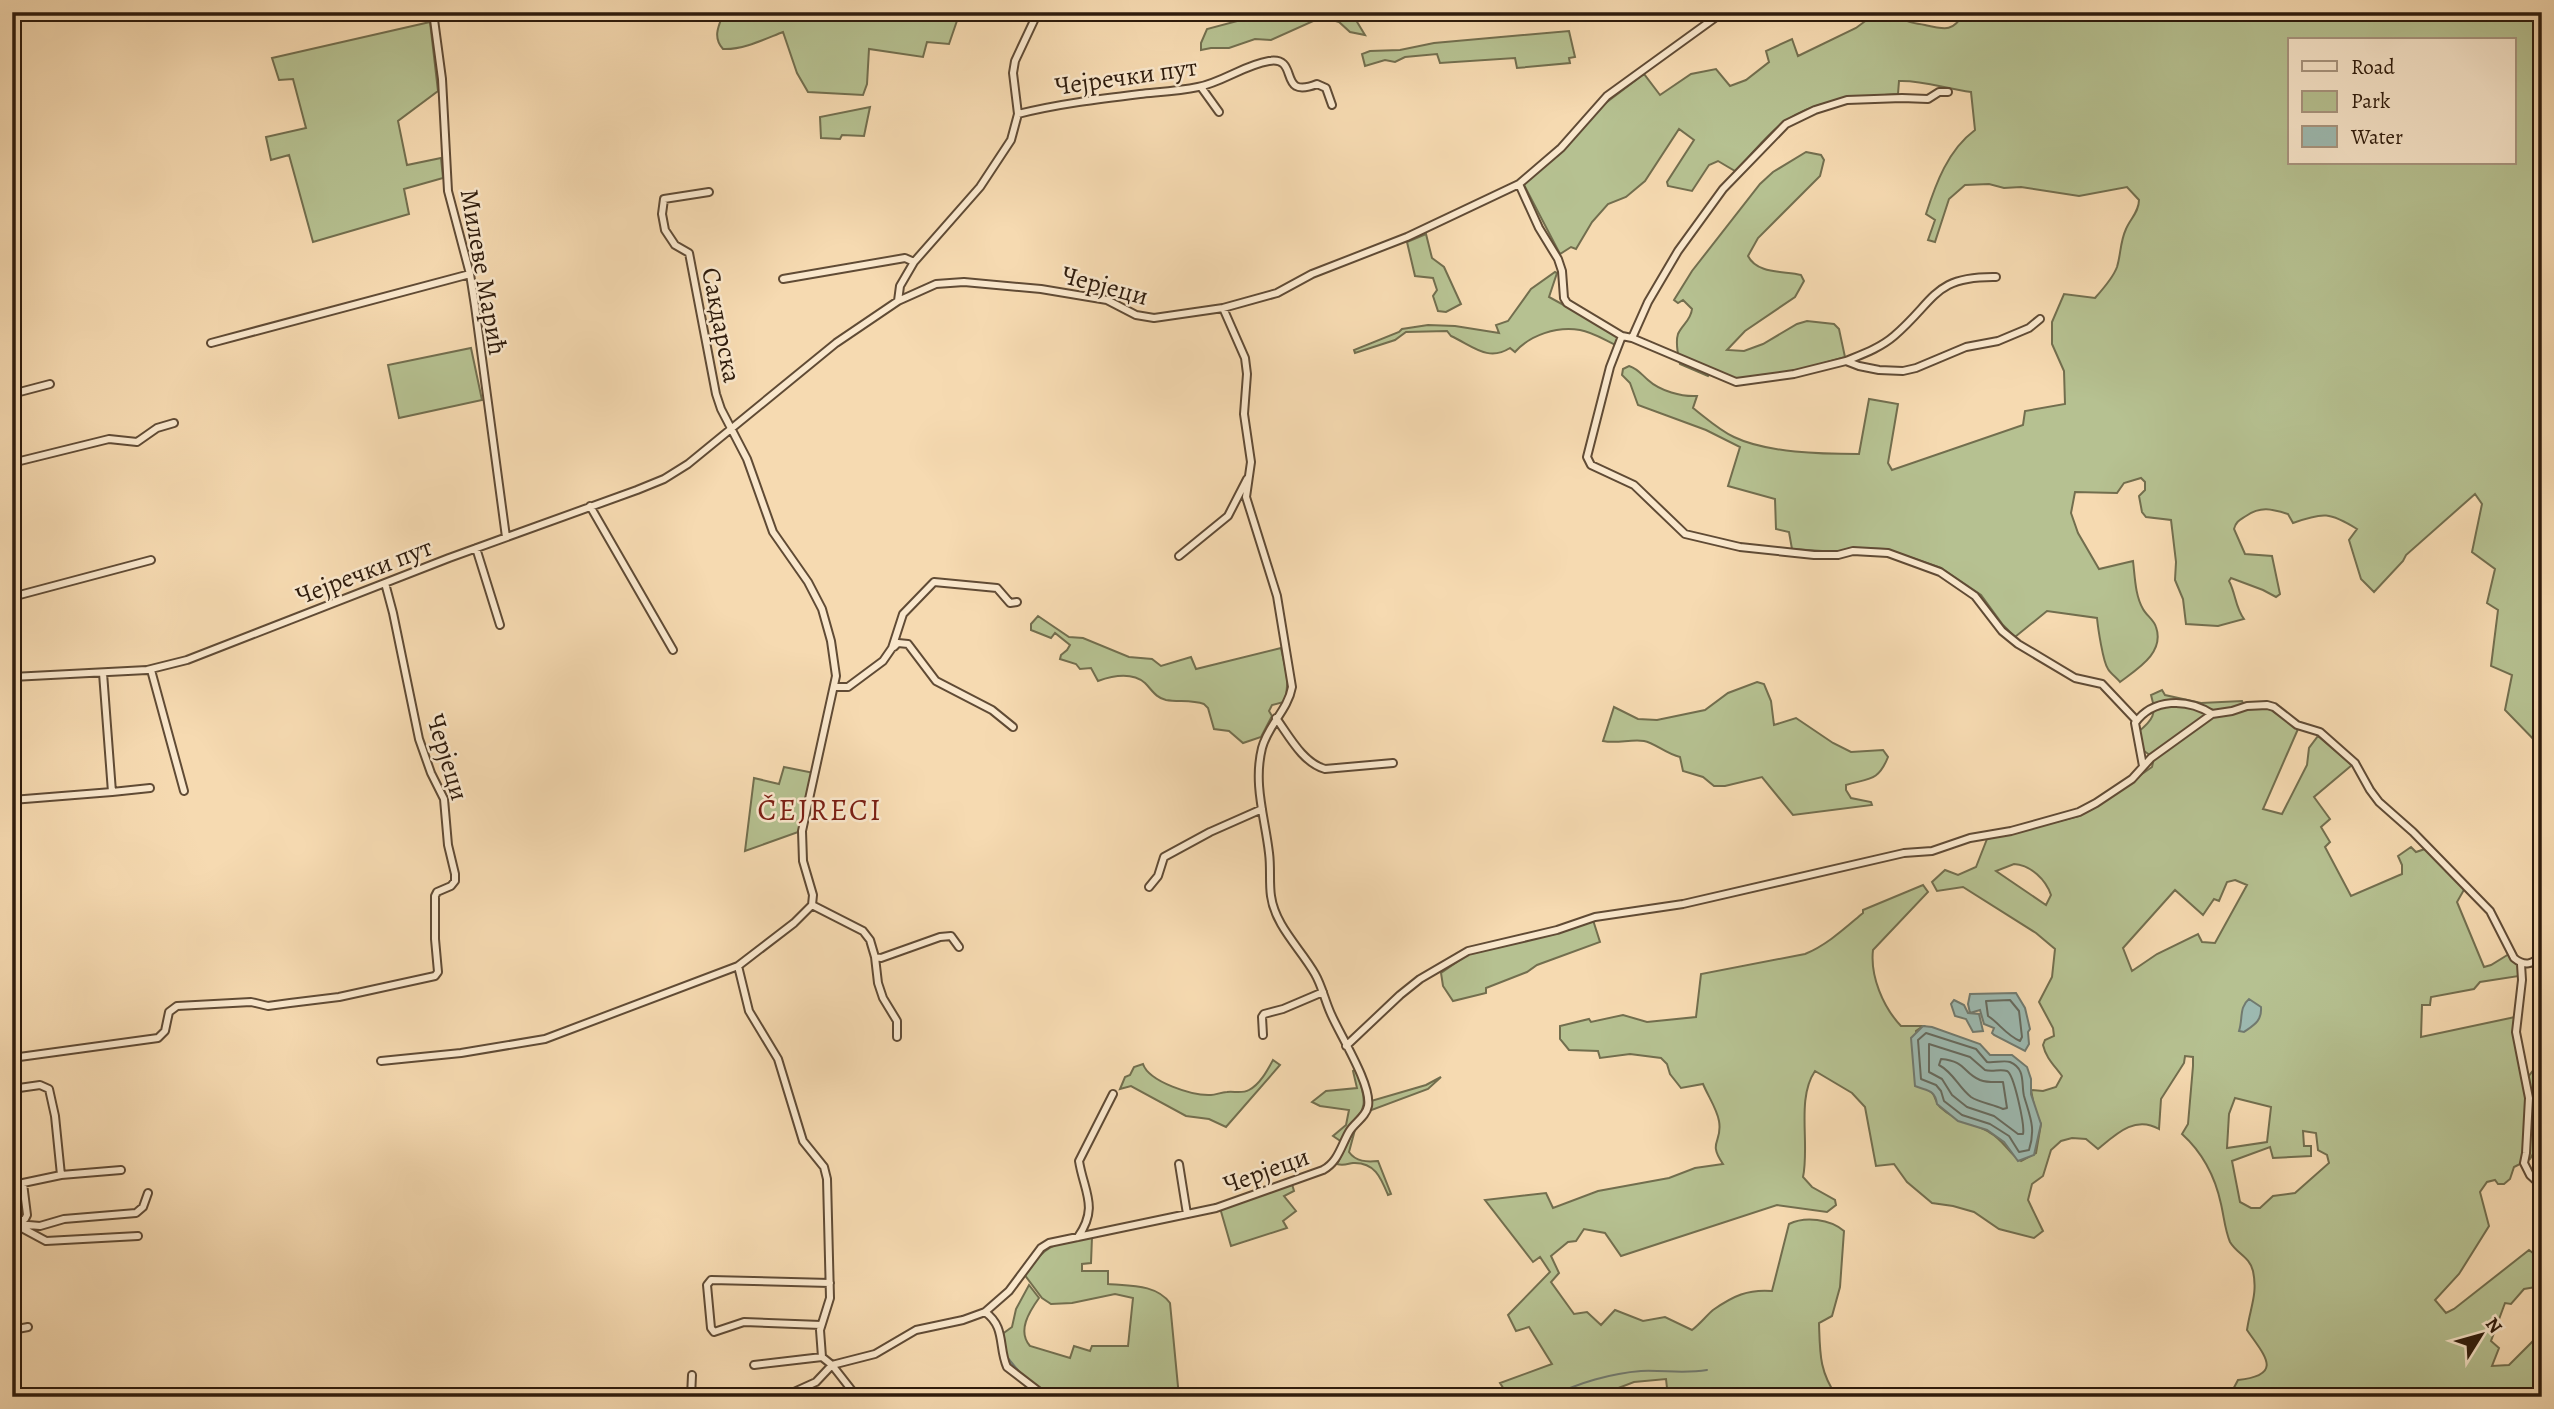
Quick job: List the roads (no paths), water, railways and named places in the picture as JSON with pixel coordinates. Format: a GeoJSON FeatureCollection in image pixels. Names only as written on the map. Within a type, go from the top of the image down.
{"type":"FeatureCollection","features":[{"type":"Feature","properties":{"kind":"street","name":"Милеве Мaрић"},"geometry":{"type":"LineString","coordinates":[[433,12],[442,79],[448,191],[470,274],[506,537]]}},
{"type":"Feature","properties":{"kind":"street","name":"Чејречки пут"},"geometry":{"type":"LineString","coordinates":[[12,677],[151,670],[187,660],[664,479],[702,455],[836,343],[898,301],[900,286],[914,262],[985,180],[1012,140],[1018,114],[1013,73],[1015,61],[1038,12]]}},
{"type":"Feature","properties":{"kind":"street"},"geometry":{"type":"LineString","coordinates":[[1223,308],[1286,290],[1312,274],[1407,237],[1519,184],[1562,148],[1607,96],[1723,12]]}},
{"type":"Feature","properties":{"kind":"street","name":"Чејречки пут"},"geometry":{"type":"LineString","coordinates":[[1018,114],[1049,106],[1200,87],[1259,64],[1277,61],[1283,64],[1298,89],[1303,90],[1317,84],[1326,88],[1332,105]]}},
{"type":"Feature","properties":{"kind":"street"},"geometry":{"type":"LineString","coordinates":[[1200,87],[1219,111]]}},
{"type":"Feature","properties":{"kind":"street"},"geometry":{"type":"LineString","coordinates":[[1632,338],[1648,302],[1678,251],[1723,188],[1786,124],[1815,110],[1847,100],[1928,99],[1939,92],[1948,92]]}},
{"type":"Feature","properties":{"kind":"street"},"geometry":{"type":"LineString","coordinates":[[1519,184],[1562,271],[1564,298],[1571,306],[1622,336],[1736,382],[1794,374],[1846,361],[1879,347],[1892,338],[1945,285],[1958,280],[1996,277]]}},
{"type":"Feature","properties":{"kind":"street","name":"Сакдарска"},"geometry":{"type":"LineString","coordinates":[[709,192],[664,199],[662,214],[665,230],[673,243],[689,253],[716,394],[732,428]]}},
{"type":"Feature","properties":{"kind":"street"},"geometry":{"type":"LineString","coordinates":[[783,279],[905,258],[914,262]]}},
{"type":"Feature","properties":{"kind":"street"},"geometry":{"type":"LineString","coordinates":[[211,343],[470,274]]}},
{"type":"Feature","properties":{"kind":"street","name":"Черјеци"},"geometry":{"type":"LineString","coordinates":[[898,301],[936,284],[964,282],[1041,289],[1107,300],[1143,317],[1171,317],[1223,308],[1245,358],[1247,373],[1244,414],[1251,454],[1247,505],[1277,596],[1292,687],[1289,700],[1264,741],[1260,758],[1259,779],[1268,848],[1270,892],[1274,910],[1317,976],[1363,1079],[1368,1104],[1332,1164],[1323,1170],[1250,1198],[1057,1241],[1041,1248],[1002,1298],[985,1312]]}},
{"type":"Feature","properties":{"kind":"street"},"geometry":{"type":"LineString","coordinates":[[1846,361],[1880,370],[1903,371],[1966,347],[1998,341],[2029,328],[2040,319]]}},
{"type":"Feature","properties":{"kind":"street"},"geometry":{"type":"LineString","coordinates":[[1622,336],[1610,367],[1588,448],[1587,457],[1591,465],[1634,485],[1685,534],[1740,547],[1814,555],[1838,555],[1853,551],[1888,553],[1940,572],[1975,596],[2002,631],[2018,644],[2075,678],[2102,684],[2136,720],[2136,735],[2144,766]]}},
{"type":"Feature","properties":{"kind":"street"},"geometry":{"type":"LineString","coordinates":[[12,394],[50,384]]}},
{"type":"Feature","properties":{"kind":"street"},"geometry":{"type":"LineString","coordinates":[[12,463],[109,439],[136,442],[157,428],[174,423]]}},
{"type":"Feature","properties":{"kind":"street"},"geometry":{"type":"LineString","coordinates":[[381,1061],[461,1053],[545,1039],[738,966],[794,923],[811,905],[813,895],[803,861],[802,831],[835,687],[831,641],[821,609],[808,582],[773,532],[747,459],[732,428]]}},
{"type":"Feature","properties":{"kind":"street"},"geometry":{"type":"LineString","coordinates":[[1179,556],[1228,516],[1251,471]]}},
{"type":"Feature","properties":{"kind":"street"},"geometry":{"type":"LineString","coordinates":[[590,506],[673,650]]}},
{"type":"Feature","properties":{"kind":"street"},"geometry":{"type":"LineString","coordinates":[[477,548],[500,625]]}},
{"type":"Feature","properties":{"kind":"street"},"geometry":{"type":"LineString","coordinates":[[12,597],[151,560]]}},
{"type":"Feature","properties":{"kind":"street"},"geometry":{"type":"LineString","coordinates":[[892,648],[903,614],[934,582],[997,588],[1010,603],[1017,602]]}},
{"type":"Feature","properties":{"kind":"street","name":"Черјеци"},"geometry":{"type":"LineString","coordinates":[[12,1058],[158,1038],[165,1031],[169,1012],[177,1006],[251,1002],[268,1006],[339,998],[432,978],[438,972],[435,896],[441,889],[451,886],[455,874],[448,845],[444,799],[431,773],[419,738],[385,583]]}},
{"type":"Feature","properties":{"kind":"street"},"geometry":{"type":"LineString","coordinates":[[835,687],[842,689],[856,683],[883,661],[898,643],[908,644],[936,681],[992,710],[1013,727]]}},
{"type":"Feature","properties":{"kind":"street"},"geometry":{"type":"LineString","coordinates":[[151,670],[184,791]]}},
{"type":"Feature","properties":{"kind":"street"},"geometry":{"type":"LineString","coordinates":[[103,673],[112,792]]}},
{"type":"Feature","properties":{"kind":"street"},"geometry":{"type":"LineString","coordinates":[[2136,720],[2161,703],[2197,706],[2212,714]]}},
{"type":"Feature","properties":{"kind":"street"},"geometry":{"type":"LineString","coordinates":[[1346,1046],[1420,979],[1468,951],[1595,918],[1683,904],[1904,853],[1932,851],[1970,838],[2065,817],[2096,803],[2132,779],[2151,758],[2212,714],[2247,706],[2267,705],[2297,725],[2320,732],[2358,766],[2379,802],[2413,832],[2490,911],[2514,958],[2521,964],[2523,974],[2516,1032],[2529,1098],[2524,1163],[2530,1175],[2542,1186]]}},
{"type":"Feature","properties":{"kind":"street"},"geometry":{"type":"LineString","coordinates":[[1276,718],[1315,766],[1325,768],[1393,763]]}},
{"type":"Feature","properties":{"kind":"street"},"geometry":{"type":"LineString","coordinates":[[2141,751],[2151,758]]}},
{"type":"Feature","properties":{"kind":"street"},"geometry":{"type":"LineString","coordinates":[[12,800],[150,788]]}},
{"type":"Feature","properties":{"kind":"street"},"geometry":{"type":"LineString","coordinates":[[1149,887],[1158,876],[1164,857],[1262,809]]}},
{"type":"Feature","properties":{"kind":"street"},"geometry":{"type":"LineString","coordinates":[[811,905],[863,931],[870,940],[878,983],[883,998],[897,1021],[897,1037]]}},
{"type":"Feature","properties":{"kind":"street"},"geometry":{"type":"LineString","coordinates":[[875,957],[881,958],[940,937],[951,936],[959,947]]}},
{"type":"Feature","properties":{"kind":"street"},"geometry":{"type":"LineString","coordinates":[[2521,964],[2527,964],[2542,956]]}},
{"type":"Feature","properties":{"kind":"street"},"geometry":{"type":"LineString","coordinates":[[738,966],[749,1011],[778,1059],[803,1141],[824,1167],[827,1180],[830,1297],[821,1325],[822,1357],[832,1365],[856,1397]]}},
{"type":"Feature","properties":{"kind":"street"},"geometry":{"type":"LineString","coordinates":[[1263,1035],[1264,1014],[1323,992]]}},
{"type":"Feature","properties":{"kind":"street"},"geometry":{"type":"LineString","coordinates":[[12,1089],[40,1085],[49,1089],[55,1116],[61,1175]]}},
{"type":"Feature","properties":{"kind":"street"},"geometry":{"type":"LineString","coordinates":[[1078,1237],[1087,1221],[1090,1207],[1087,1185],[1079,1161],[1113,1094]]}},
{"type":"Feature","properties":{"kind":"street","name":"Черјеци"},"geometry":{"type":"LineString","coordinates":[[1179,1164],[1187,1214]]}},
{"type":"Feature","properties":{"kind":"street"},"geometry":{"type":"LineString","coordinates":[[14,1223],[25,1219],[27,1214],[23,1183],[61,1175],[121,1170]]}},
{"type":"Feature","properties":{"kind":"street"},"geometry":{"type":"LineString","coordinates":[[14,1223],[40,1226],[64,1219],[136,1213],[143,1207],[148,1194]]}},
{"type":"Feature","properties":{"kind":"street"},"geometry":{"type":"LineString","coordinates":[[14,1223],[46,1241],[138,1236]]}},
{"type":"Feature","properties":{"kind":"street"},"geometry":{"type":"LineString","coordinates":[[821,1325],[744,1322],[714,1332],[711,1328],[707,1285],[711,1280],[830,1283]]}},
{"type":"Feature","properties":{"kind":"street"},"geometry":{"type":"LineString","coordinates":[[783,1397],[816,1382],[832,1365],[875,1354],[916,1330],[985,1312],[991,1316],[1002,1335],[1007,1367],[1046,1397]]}},
{"type":"Feature","properties":{"kind":"street"},"geometry":{"type":"LineString","coordinates":[[12,1330],[28,1327]]}},
{"type":"Feature","properties":{"kind":"street"},"geometry":{"type":"LineString","coordinates":[[754,1365],[822,1357]]}},
{"type":"Feature","properties":{"kind":"street"},"geometry":{"type":"LineString","coordinates":[[691,1397],[692,1375]]}},
{"type":"Feature","properties":{"kind":"water"},"geometry":{"type":"Polygon","coordinates":[[[2016,993],[2025,1008],[2030,1029],[2029,1044],[2025,1051],[1994,1035],[1994,1028],[1984,1024],[1980,1010],[1970,1013],[1968,1004],[1970,994],[2016,993]]]}},
{"type":"Feature","properties":{"kind":"water"},"geometry":{"type":"Polygon","coordinates":[[[2249,999],[2261,1007],[2260,1016],[2257,1022],[2244,1032],[2239,1031],[2242,1009],[2249,999]]]}},
{"type":"Feature","properties":{"kind":"water"},"geometry":{"type":"Polygon","coordinates":[[[1954,1000],[1964,1005],[1968,1013],[1979,1014],[1983,1031],[1973,1032],[1966,1019],[1955,1016],[1951,1004],[1954,1000]]]}},
{"type":"Feature","properties":{"kind":"water"},"geometry":{"type":"Polygon","coordinates":[[[1923,1026],[1980,1044],[1990,1055],[2012,1055],[2027,1067],[2031,1079],[2031,1094],[2041,1124],[2034,1155],[2018,1161],[2004,1142],[1987,1130],[1958,1121],[1937,1104],[1932,1093],[1915,1086],[1911,1038],[1923,1026]]]}},
{"type":"Feature","properties":{"kind":"waterway"},"geometry":{"type":"LineString","coordinates":[[1003,1336],[1006,1351]]}},
{"type":"Feature","properties":{"kind":"waterway"},"geometry":{"type":"LineString","coordinates":[[1007,1357],[1021,1374]]}},
{"type":"Feature","properties":{"kind":"waterway"},"geometry":{"type":"LineString","coordinates":[[1552,1397],[1583,1383],[1619,1374],[1707,1370]]}},
{"type":"Feature","properties":{"kind":"waterway"},"geometry":{"type":"LineString","coordinates":[[1034,1384],[1053,1397]]}},
{"type":"Feature","properties":{"kind":"district","name":"ČEJRECI"},"geometry":{"type":"Point","coordinates":[820,810]}}]}
